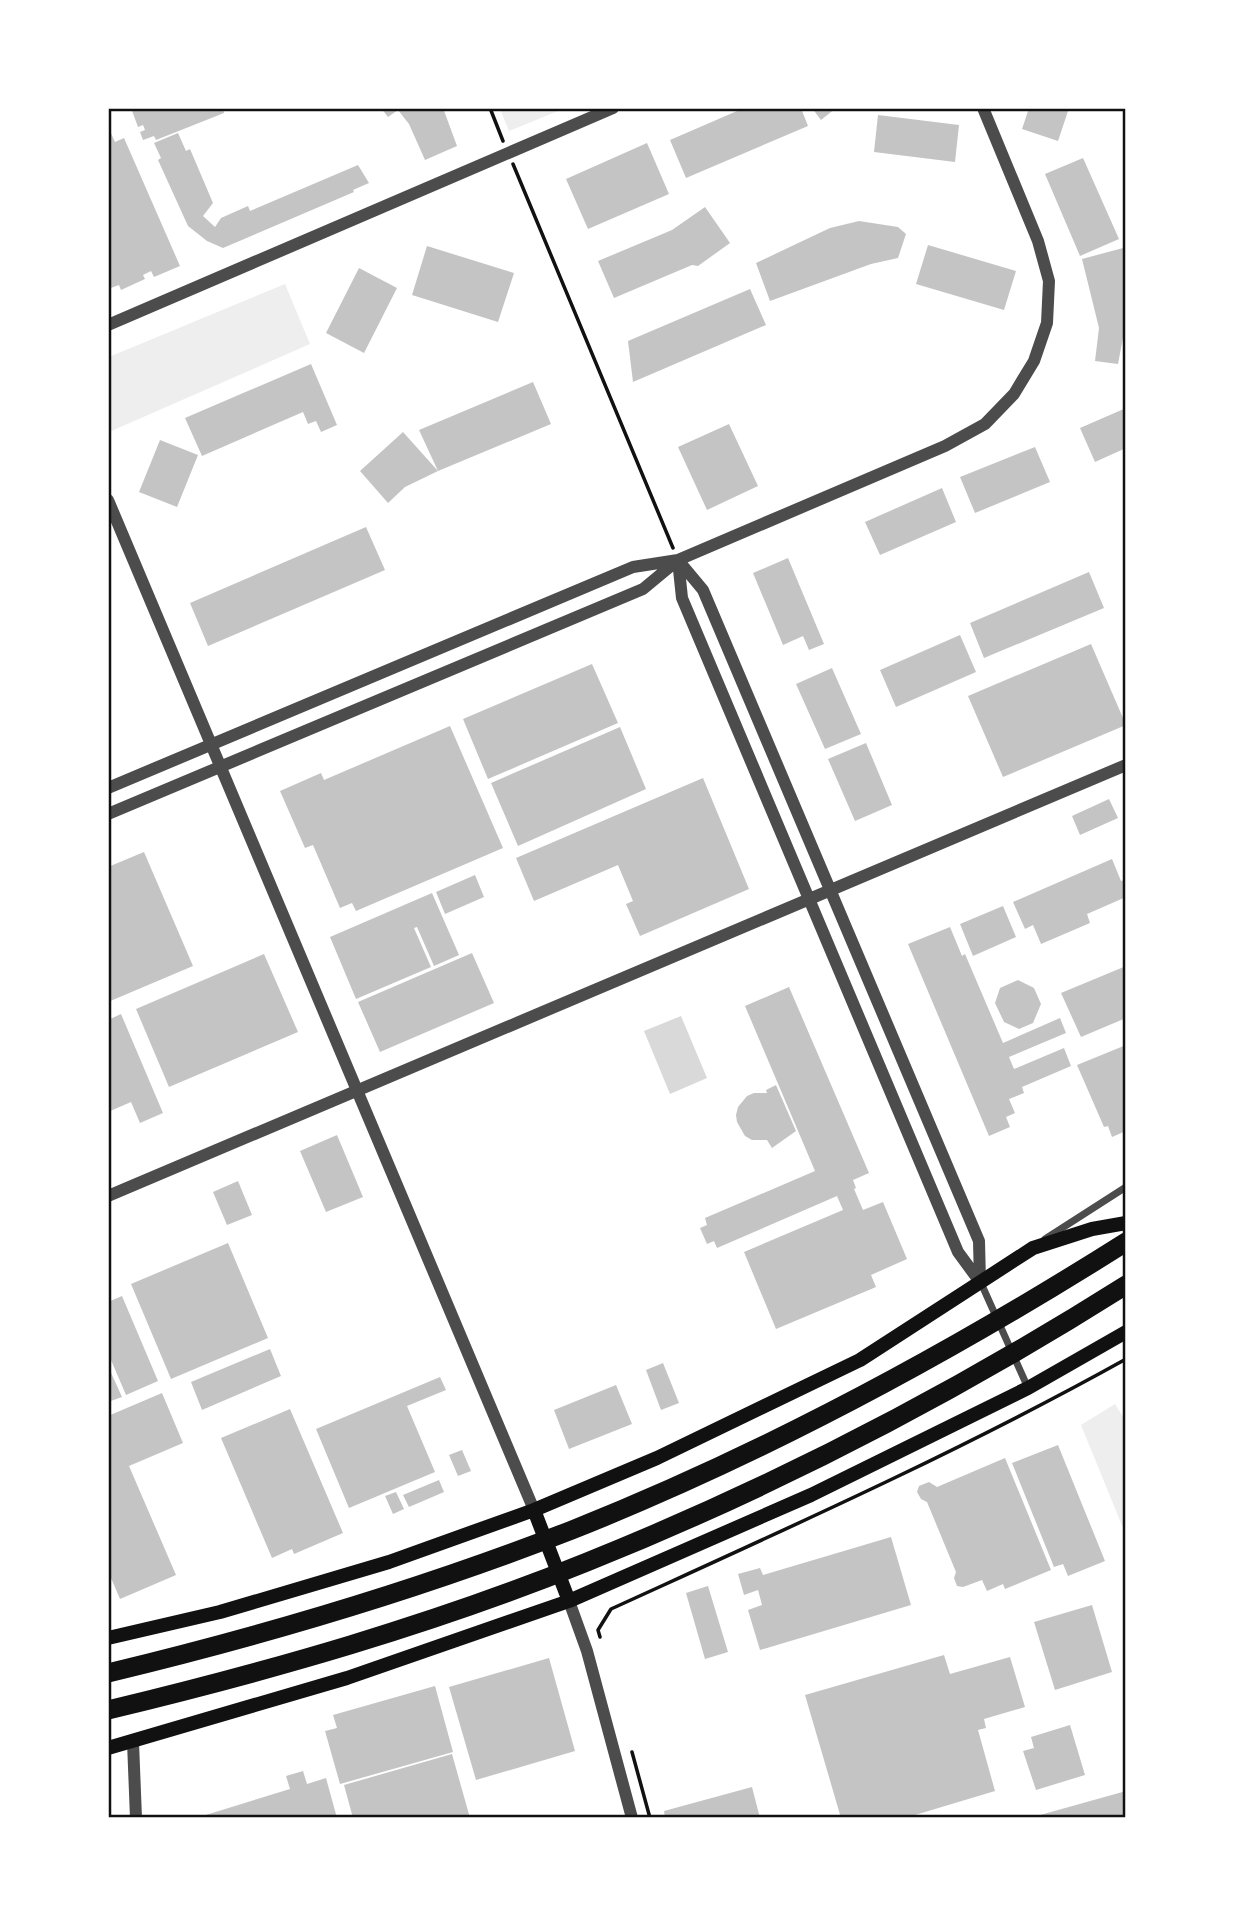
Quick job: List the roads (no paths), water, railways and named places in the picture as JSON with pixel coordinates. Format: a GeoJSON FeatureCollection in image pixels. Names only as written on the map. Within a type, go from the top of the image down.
{"type":"FeatureCollection","features":[{"type":"Feature","properties":{"kind":"highway"},"geometry":{"type":"LineString","coordinates":[[108,1673],[324,1615],[572,1530],[696,1476],[835,1409],[953,1347],[1125,1242]]}},
{"type":"Feature","properties":{"kind":"highway"},"geometry":{"type":"LineString","coordinates":[[108,1710],[331,1651],[585,1563],[705,1512],[842,1446],[970,1379],[1125,1285]]}},
{"type":"Feature","properties":{"kind":"main road"},"geometry":{"type":"LineString","coordinates":[[108,1637],[220,1612],[389,1562],[534,1510],[657,1458],[860,1360],[1033,1248],[1092,1229],[1125,1223]]}},
{"type":"Feature","properties":{"kind":"main road"},"geometry":{"type":"LineString","coordinates":[[108,1748],[347,1678],[569,1601],[811,1495],[1028,1388],[1125,1332]]}},
{"type":"Feature","properties":{"kind":"main road"},"geometry":{"type":"LineString","coordinates":[[534,1510],[569,1601]]}},
{"type":"Feature","properties":{"kind":"street"},"geometry":{"type":"LineString","coordinates":[[108,325],[612,108]]}},
{"type":"Feature","properties":{"kind":"street"},"geometry":{"type":"LineString","coordinates":[[108,788],[633,567],[678,560],[945,446],[985,424],[1014,394],[1034,361],[1047,323],[1049,281],[1038,241],[983,108]]}},
{"type":"Feature","properties":{"kind":"street"},"geometry":{"type":"LineString","coordinates":[[108,500],[534,1510]]}},
{"type":"Feature","properties":{"kind":"street"},"geometry":{"type":"LineString","coordinates":[[108,814],[643,589],[678,560]]}},
{"type":"Feature","properties":{"kind":"street"},"geometry":{"type":"LineString","coordinates":[[678,560],[703,590],[979,1241],[980,1282]]}},
{"type":"Feature","properties":{"kind":"street"},"geometry":{"type":"LineString","coordinates":[[678,560],[682,598],[808,901],[958,1252],[980,1282],[1028,1388]]}},
{"type":"Feature","properties":{"kind":"street"},"geometry":{"type":"LineString","coordinates":[[108,1196],[1125,765]]}},
{"type":"Feature","properties":{"kind":"street"},"geometry":{"type":"LineString","coordinates":[[1033,1248],[1125,1187]]}},
{"type":"Feature","properties":{"kind":"street"},"geometry":{"type":"LineString","coordinates":[[569,1601],[587,1651],[632,1818]]}},
{"type":"Feature","properties":{"kind":"street"},"geometry":{"type":"LineString","coordinates":[[133,1742],[136,1818]]}}]}
